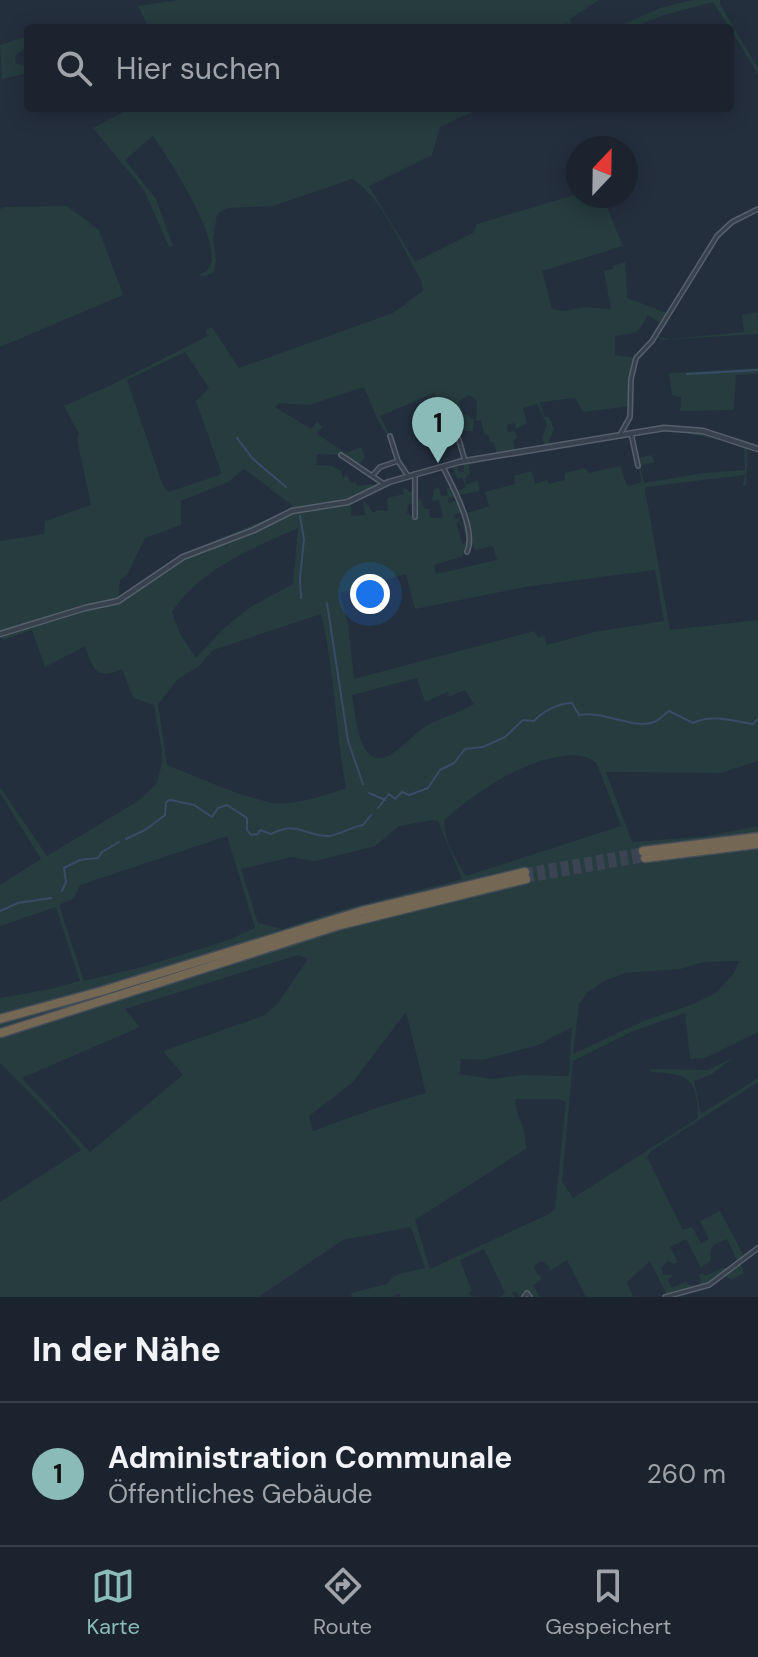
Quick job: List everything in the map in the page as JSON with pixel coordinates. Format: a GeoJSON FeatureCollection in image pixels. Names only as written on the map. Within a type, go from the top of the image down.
{"type":"FeatureCollection","features":[{"type":"Feature","properties":{"kind":"highway"},"geometry":{"type":"LineString","coordinates":[[758,837],[644,854],[758,844]]}},
{"type":"Feature","properties":{"kind":"highway"},"geometry":{"type":"LineString","coordinates":[[0,1019],[122,986],[362,911],[526,875],[340,925],[1,1033]]}},
{"type":"Feature","properties":{"kind":"street"},"geometry":{"type":"LineString","coordinates":[[638,466],[632,433],[628,430],[631,379],[636,358],[652,341],[720,231],[758,209]]}},
{"type":"Feature","properties":{"kind":"street"},"geometry":{"type":"LineString","coordinates":[[443,410],[460,441],[465,461]]}},
{"type":"Feature","properties":{"kind":"street"},"geometry":{"type":"LineString","coordinates":[[617,436],[628,423]]}},
{"type":"Feature","properties":{"kind":"street"},"geometry":{"type":"LineString","coordinates":[[0,634],[113,602],[183,557],[254,530],[292,511],[348,502],[384,484],[465,461],[664,428],[720,435],[758,449]]}},
{"type":"Feature","properties":{"kind":"street"},"geometry":{"type":"LineString","coordinates":[[390,436],[398,461],[408,476]]}},
{"type":"Feature","properties":{"kind":"street"},"geometry":{"type":"LineString","coordinates":[[341,455],[384,484]]}},
{"type":"Feature","properties":{"kind":"street"},"geometry":{"type":"LineString","coordinates":[[373,475],[379,468],[398,461]]}},
{"type":"Feature","properties":{"kind":"street"},"geometry":{"type":"LineString","coordinates":[[443,467],[459,500],[469,531],[471,543],[467,552]]}},
{"type":"Feature","properties":{"kind":"street"},"geometry":{"type":"LineString","coordinates":[[415,474],[415,517]]}},
{"type":"Feature","properties":{"kind":"street"},"geometry":{"type":"LineString","coordinates":[[665,1297],[709,1285],[758,1248]]}},
{"type":"Feature","properties":{"kind":"street"},"geometry":{"type":"LineString","coordinates":[[524,1297],[527,1293],[530,1297]]}},
{"type":"Feature","properties":{"kind":"green space"},"geometry":{"type":"Polygon","coordinates":[[[179,0],[599,0],[570,19],[572,24],[147,24],[138,6],[179,0]]]}},
{"type":"Feature","properties":{"kind":"green space"},"geometry":{"type":"Polygon","coordinates":[[[693,0],[720,0],[732,24],[727,24],[713,2],[641,24],[624,24],[660,8],[693,0]]]}},
{"type":"Feature","properties":{"kind":"green space"},"geometry":{"type":"Polygon","coordinates":[[[734,28],[758,68],[758,74],[734,36],[734,28]]]}},
{"type":"Feature","properties":{"kind":"green space"},"geometry":{"type":"Polygon","coordinates":[[[24,37],[24,49],[15,55],[16,63],[24,66],[24,74],[2,79],[0,45],[24,37]]]}},
{"type":"Feature","properties":{"kind":"green space"},"geometry":{"type":"Polygon","coordinates":[[[123,112],[472,112],[440,127],[432,155],[369,186],[415,262],[473,233],[477,224],[566,198],[566,208],[607,208],[623,246],[542,271],[552,309],[565,311],[584,307],[611,309],[604,271],[625,262],[627,298],[667,313],[720,229],[730,220],[758,207],[758,211],[741,218],[721,233],[659,335],[671,339],[744,332],[742,315],[758,312],[758,334],[662,340],[656,336],[662,324],[648,315],[636,332],[615,336],[615,355],[636,358],[630,406],[583,412],[575,398],[540,402],[544,417],[549,417],[554,429],[548,443],[551,445],[545,447],[542,437],[547,425],[537,404],[523,408],[527,423],[516,429],[515,423],[507,425],[508,432],[515,431],[515,449],[521,451],[497,455],[494,442],[490,442],[489,436],[484,434],[481,420],[476,421],[477,401],[470,395],[459,401],[464,415],[474,419],[473,431],[464,431],[459,436],[456,432],[448,439],[445,435],[449,430],[435,393],[380,416],[390,436],[378,421],[364,387],[309,405],[279,403],[275,407],[311,429],[317,422],[323,427],[317,434],[346,453],[361,447],[365,458],[358,465],[341,455],[317,454],[316,465],[332,466],[341,471],[343,478],[347,475],[351,483],[355,482],[358,486],[373,484],[375,489],[351,501],[351,516],[365,515],[363,500],[374,513],[377,510],[388,511],[387,498],[404,494],[403,489],[407,489],[408,492],[414,490],[415,503],[408,505],[407,514],[416,517],[419,497],[425,509],[429,509],[430,518],[443,518],[439,500],[432,501],[434,489],[439,488],[441,496],[448,495],[446,488],[451,487],[457,497],[448,498],[448,503],[458,500],[462,513],[453,515],[455,519],[462,517],[456,524],[463,545],[467,541],[462,522],[467,521],[465,514],[489,506],[485,492],[515,484],[514,476],[532,471],[535,484],[547,480],[549,484],[565,480],[565,473],[586,468],[588,473],[620,466],[626,484],[631,486],[641,482],[638,458],[652,455],[654,462],[640,466],[644,483],[745,470],[744,447],[725,440],[671,431],[720,433],[758,449],[758,452],[748,449],[746,486],[743,485],[745,475],[646,487],[645,490],[670,630],[758,620],[758,761],[721,773],[606,772],[632,842],[708,836],[758,826],[758,1032],[705,1058],[690,1059],[685,1013],[631,1032],[573,1061],[562,1181],[573,1198],[698,1118],[696,1094],[688,1080],[674,1074],[651,1072],[650,1069],[708,1070],[734,1057],[712,1074],[694,1081],[701,1114],[758,1078],[758,1082],[651,1151],[647,1157],[683,1230],[692,1227],[701,1243],[709,1239],[700,1221],[720,1211],[744,1256],[758,1245],[758,1250],[741,1263],[744,1273],[732,1280],[725,1276],[710,1287],[680,1297],[676,1294],[668,1297],[650,1261],[627,1282],[633,1297],[586,1297],[567,1260],[548,1272],[550,1267],[542,1261],[534,1266],[541,1276],[540,1281],[533,1285],[540,1297],[531,1297],[527,1292],[520,1297],[516,1291],[512,1292],[514,1297],[500,1297],[505,1293],[484,1249],[460,1260],[472,1291],[469,1293],[473,1297],[401,1297],[399,1293],[392,1297],[352,1297],[351,1293],[387,1284],[399,1274],[425,1268],[411,1227],[343,1240],[258,1297],[0,1297],[0,1202],[81,1150],[0,1063],[0,998],[80,981],[56,907],[0,926],[0,885],[41,859],[0,793],[0,787],[47,856],[138,801],[157,783],[162,751],[154,705],[133,698],[122,669],[107,673],[97,671],[85,646],[45,667],[32,630],[3,640],[0,634],[0,541],[44,534],[45,521],[91,505],[77,439],[79,434],[64,406],[198,341],[207,336],[206,330],[212,327],[239,368],[393,313],[423,291],[421,280],[382,211],[363,187],[352,179],[273,206],[221,211],[217,215],[213,237],[216,261],[213,273],[201,277],[200,274],[210,266],[211,251],[206,231],[184,185],[153,136],[125,160],[156,199],[173,246],[169,247],[144,190],[93,128],[123,112]],[[185,352],[127,380],[163,486],[169,492],[219,475],[221,472],[196,401],[209,388],[185,352]],[[244,469],[228,482],[181,501],[181,525],[145,538],[127,575],[120,580],[119,596],[189,551],[290,510],[293,506],[244,469]],[[298,528],[212,572],[172,612],[180,634],[196,658],[224,628],[252,606],[293,584],[298,528]],[[471,543],[461,557],[434,565],[436,574],[497,560],[493,546],[476,550],[471,543]],[[655,570],[525,587],[415,609],[406,574],[340,593],[348,624],[354,679],[534,631],[538,638],[544,636],[547,645],[594,632],[664,621],[655,570]],[[321,614],[213,650],[198,667],[178,679],[158,704],[167,765],[273,803],[320,797],[346,788],[321,614]],[[417,678],[352,695],[360,738],[370,755],[378,758],[388,756],[429,725],[474,704],[465,690],[449,697],[448,692],[425,702],[417,678]],[[572,755],[555,757],[504,777],[445,819],[448,841],[466,876],[621,826],[596,762],[572,755]],[[438,821],[399,826],[375,846],[315,861],[291,857],[241,869],[258,923],[282,929],[462,879],[438,821]],[[227,836],[80,885],[74,898],[59,905],[84,981],[226,941],[255,928],[227,836]],[[298,955],[125,1009],[140,1027],[22,1078],[90,1152],[183,1075],[163,1051],[265,1015],[278,1003],[308,959],[298,955]],[[739,961],[704,962],[680,969],[625,973],[604,981],[588,992],[579,1004],[573,1054],[717,992],[734,973],[739,961]],[[406,1012],[352,1083],[309,1116],[313,1131],[426,1093],[406,1012]],[[572,1027],[538,1045],[483,1060],[461,1059],[460,1074],[493,1079],[521,1075],[569,1076],[572,1027]],[[515,1099],[527,1148],[415,1220],[430,1269],[555,1209],[566,1102],[559,1099],[515,1099]],[[686,1239],[670,1247],[678,1262],[673,1264],[669,1261],[661,1267],[663,1275],[673,1275],[668,1280],[672,1288],[687,1281],[688,1285],[697,1286],[701,1281],[699,1275],[703,1273],[705,1276],[725,1267],[727,1271],[738,1263],[727,1239],[714,1245],[711,1260],[701,1268],[686,1239]]]}},
{"type":"Feature","properties":{"kind":"green space"},"geometry":{"type":"Polygon","coordinates":[[[67,206],[99,230],[123,295],[0,347],[0,209],[67,206]]]}},
{"type":"Feature","properties":{"kind":"green space"},"geometry":{"type":"Polygon","coordinates":[[[758,368],[758,374],[736,375],[734,410],[680,411],[681,397],[672,395],[669,373],[758,368]]]}},
{"type":"Feature","properties":{"kind":"green space"},"geometry":{"type":"Polygon","coordinates":[[[469,463],[470,474],[465,478],[466,485],[478,480],[479,491],[460,495],[458,491],[466,487],[462,478],[457,479],[453,468],[446,468],[457,465],[459,472],[464,471],[463,464],[469,463]]]}},
{"type":"Feature","properties":{"kind":"waterway"},"geometry":{"type":"LineString","coordinates":[[687,374],[758,370]]}},
{"type":"Feature","properties":{"kind":"waterway"},"geometry":{"type":"LineString","coordinates":[[237,438],[253,459],[286,487]]}},
{"type":"Feature","properties":{"kind":"waterway"},"geometry":{"type":"LineString","coordinates":[[300,516],[304,539],[301,598]]}},
{"type":"Feature","properties":{"kind":"waterway"},"geometry":{"type":"LineString","coordinates":[[327,603],[348,741],[363,784]]}},
{"type":"Feature","properties":{"kind":"waterway"},"geometry":{"type":"LineString","coordinates":[[378,808],[389,794],[395,799],[402,792],[409,795],[428,788],[440,770],[454,763],[465,749],[483,747],[505,737],[523,720],[534,721],[546,711],[561,705],[572,703],[579,715],[598,715],[638,724],[654,722],[669,711],[693,723],[715,719],[753,724],[758,719]]}},
{"type":"Feature","properties":{"kind":"waterway"},"geometry":{"type":"LineString","coordinates":[[369,793],[385,800]]}},
{"type":"Feature","properties":{"kind":"waterway"},"geometry":{"type":"LineString","coordinates":[[126,839],[165,815],[166,802],[170,800],[194,805],[212,817],[218,808],[227,805],[247,818],[247,830],[251,835],[258,834],[260,830],[271,834],[293,828],[330,836],[363,825],[371,815]]}},
{"type":"Feature","properties":{"kind":"waterway"},"geometry":{"type":"LineString","coordinates":[[62,891],[66,882],[64,868],[80,860],[98,858],[119,842]]}},
{"type":"Feature","properties":{"kind":"waterway"},"geometry":{"type":"LineString","coordinates":[[0,911],[18,903],[51,898]]}},
{"type":"Feature","properties":{"kind":"tunnel"},"geometry":{"type":"LineString","coordinates":[[525,872],[643,851]]}},
{"type":"Feature","properties":{"kind":"tunnel"},"geometry":{"type":"LineString","coordinates":[[526,879],[645,858]]}},
{"type":"Feature","properties":{"kind":"place","name":"Administration Communale"},"geometry":{"type":"Point","coordinates":[438,463]}}]}
